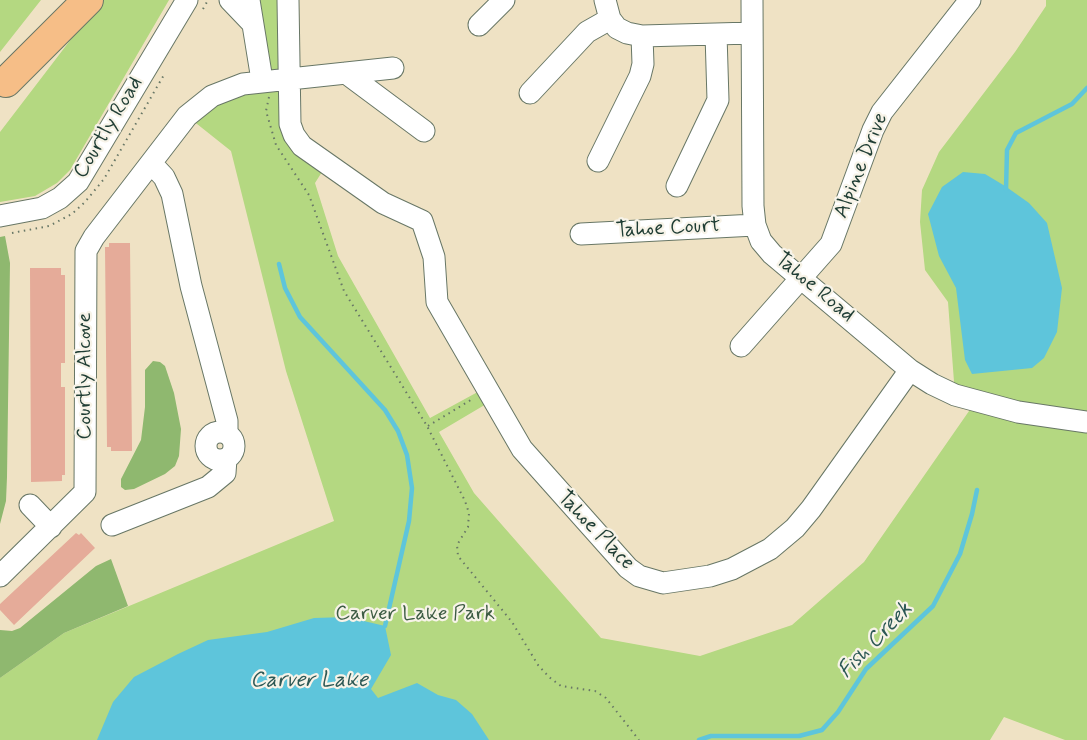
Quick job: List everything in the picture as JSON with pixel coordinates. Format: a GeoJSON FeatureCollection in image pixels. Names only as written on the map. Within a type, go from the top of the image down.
{"type":"FeatureCollection","features":[{"type":"Feature","properties":{"kind":"highway"},"geometry":{"type":"LineString","coordinates":[[3,86],[68,0]]}},
{"type":"Feature","properties":{"kind":"highway"},"geometry":{"type":"LineString","coordinates":[[3,86],[88,0]]}},
{"type":"Feature","properties":{"kind":"street","name":"Courtly Road"},"geometry":{"type":"LineString","coordinates":[[0,216],[42,208],[64,195],[78,182],[187,0]]}},
{"type":"Feature","properties":{"kind":"street"},"geometry":{"type":"LineString","coordinates":[[230,0],[252,23]]}},
{"type":"Feature","properties":{"kind":"street"},"geometry":{"type":"LineString","coordinates":[[249,0],[252,23],[275,78]]}},
{"type":"Feature","properties":{"kind":"street"},"geometry":{"type":"LineString","coordinates":[[275,78],[288,0]]}},
{"type":"Feature","properties":{"kind":"street"},"geometry":{"type":"LineString","coordinates":[[479,26],[504,0]]}},
{"type":"Feature","properties":{"kind":"street","name":"Tahoe Road"},"geometry":{"type":"LineString","coordinates":[[752,0],[755,225],[761,241],[772,254],[910,370],[955,395],[1035,416],[1087,422]]}},
{"type":"Feature","properties":{"kind":"street","name":"Alpine Drive"},"geometry":{"type":"LineString","coordinates":[[741,346],[831,244],[873,130],[882,112],[970,0]]}},
{"type":"Feature","properties":{"kind":"street"},"geometry":{"type":"LineString","coordinates":[[530,93],[608,10],[617,28],[642,36],[752,33]]}},
{"type":"Feature","properties":{"kind":"street"},"geometry":{"type":"LineString","coordinates":[[677,186],[718,100],[716,34]]}},
{"type":"Feature","properties":{"kind":"street"},"geometry":{"type":"LineString","coordinates":[[598,160],[640,76],[643,64],[642,36]]}},
{"type":"Feature","properties":{"kind":"street","name":"Courtly Alcove"},"geometry":{"type":"LineString","coordinates":[[0,576],[81,498],[86,485],[87,249],[151,163],[198,105],[228,88],[275,78],[393,69]]}},
{"type":"Feature","properties":{"kind":"street"},"geometry":{"type":"LineString","coordinates":[[346,73],[424,131]]}},
{"type":"Feature","properties":{"kind":"street","name":"Tahoe Place"},"geometry":{"type":"LineString","coordinates":[[275,78],[290,124],[302,146],[383,203],[422,221],[434,257],[437,302],[487,391],[535,466],[628,568],[650,580],[669,583],[710,576],[732,569],[770,549],[795,528],[910,370]]}},
{"type":"Feature","properties":{"kind":"street"},"geometry":{"type":"LineString","coordinates":[[112,525],[207,487],[225,474],[226,459],[218,460],[210,457],[205,445],[212,433],[227,433],[227,420],[190,286],[171,190],[162,174],[151,163]]}},
{"type":"Feature","properties":{"kind":"street","name":"Tahoe Court"},"geometry":{"type":"LineString","coordinates":[[581,234],[755,225]]}},
{"type":"Feature","properties":{"kind":"street"},"geometry":{"type":"LineString","coordinates":[[30,505],[51,527]]}},
{"type":"Feature","properties":{"kind":"path"},"geometry":{"type":"LineString","coordinates":[[275,78],[266,111],[276,145],[309,195],[344,291],[427,426],[469,513],[468,527],[457,545],[459,556],[512,621],[538,665],[549,677],[561,686],[595,691],[606,698],[639,740]]}},
{"type":"Feature","properties":{"kind":"path"},"geometry":{"type":"LineString","coordinates":[[427,426],[487,391]]}},
{"type":"Feature","properties":{"kind":"green space"},"geometry":{"type":"Polygon","coordinates":[[[0,0],[41,0],[0,52],[0,0]]]}},
{"type":"Feature","properties":{"kind":"green space"},"geometry":{"type":"Polygon","coordinates":[[[101,0],[169,0],[70,170],[57,183],[35,196],[0,202],[0,132],[101,0]]]}},
{"type":"Feature","properties":{"kind":"green space","name":"Carver Lake Park"},"geometry":{"type":"Polygon","coordinates":[[[249,0],[288,0],[290,124],[327,164],[315,183],[338,256],[430,418],[485,388],[493,400],[439,432],[474,493],[601,638],[700,656],[792,625],[864,562],[976,401],[955,395],[948,302],[925,270],[920,222],[922,190],[939,152],[1015,52],[1046,6],[1046,0],[1087,0],[1087,740],[1065,740],[1004,717],[990,740],[0,740],[0,678],[64,633],[334,521],[286,371],[231,151],[187,116],[262,79],[249,0]]]}},
{"type":"Feature","properties":{"kind":"green space"},"geometry":{"type":"Polygon","coordinates":[[[5,236],[10,263],[7,477],[6,501],[0,524],[0,237],[5,236]]]}},
{"type":"Feature","properties":{"kind":"green space"},"geometry":{"type":"Polygon","coordinates":[[[153,361],[165,366],[174,393],[181,429],[179,456],[175,466],[165,474],[134,489],[125,490],[121,487],[121,479],[141,440],[145,407],[145,370],[153,361]]]}},
{"type":"Feature","properties":{"kind":"green space"},"geometry":{"type":"Polygon","coordinates":[[[111,559],[128,606],[64,633],[0,678],[0,630],[12,631],[20,628],[96,566],[111,559]]]}},
{"type":"Feature","properties":{"kind":"water"},"geometry":{"type":"Polygon","coordinates":[[[963,172],[985,174],[1005,186],[1029,203],[1047,223],[1062,288],[1057,332],[1044,358],[1032,368],[972,374],[965,360],[956,288],[939,256],[928,214],[942,187],[963,172]]]}},
{"type":"Feature","properties":{"kind":"water","name":"Carver Lake"},"geometry":{"type":"Polygon","coordinates":[[[347,617],[385,626],[391,655],[371,689],[378,698],[417,683],[438,695],[456,700],[472,714],[489,740],[97,740],[113,702],[134,677],[178,654],[208,640],[267,632],[314,618],[347,617]]]}},
{"type":"Feature","properties":{"kind":"building"},"geometry":{"type":"Polygon","coordinates":[[[109,243],[130,243],[132,451],[111,451],[111,447],[107,447],[105,247],[109,247],[109,243]]]}},
{"type":"Feature","properties":{"kind":"building"},"geometry":{"type":"Polygon","coordinates":[[[30,268],[61,268],[61,275],[65,275],[65,363],[61,363],[61,387],[65,387],[65,475],[62,475],[62,481],[31,482],[30,268]]]}},
{"type":"Feature","properties":{"kind":"building"},"geometry":{"type":"Polygon","coordinates":[[[76,533],[79,535],[81,533],[95,548],[14,625],[0,610],[0,604],[76,533]]]}},
{"type":"Feature","properties":{"kind":"waterway","name":"Fish Creek"},"geometry":{"type":"LineString","coordinates":[[1006,190],[1007,150],[1016,133],[1072,104],[1087,88]]}},
{"type":"Feature","properties":{"kind":"waterway"},"geometry":{"type":"LineString","coordinates":[[279,264],[285,288],[300,317],[385,410],[398,431],[407,455],[412,488],[409,521],[385,626]]}},
{"type":"Feature","properties":{"kind":"waterway","name":"Fish Creek"},"geometry":{"type":"LineString","coordinates":[[699,740],[711,736],[799,736],[822,730],[838,712],[866,669],[933,606],[960,554],[977,490]]}}]}
